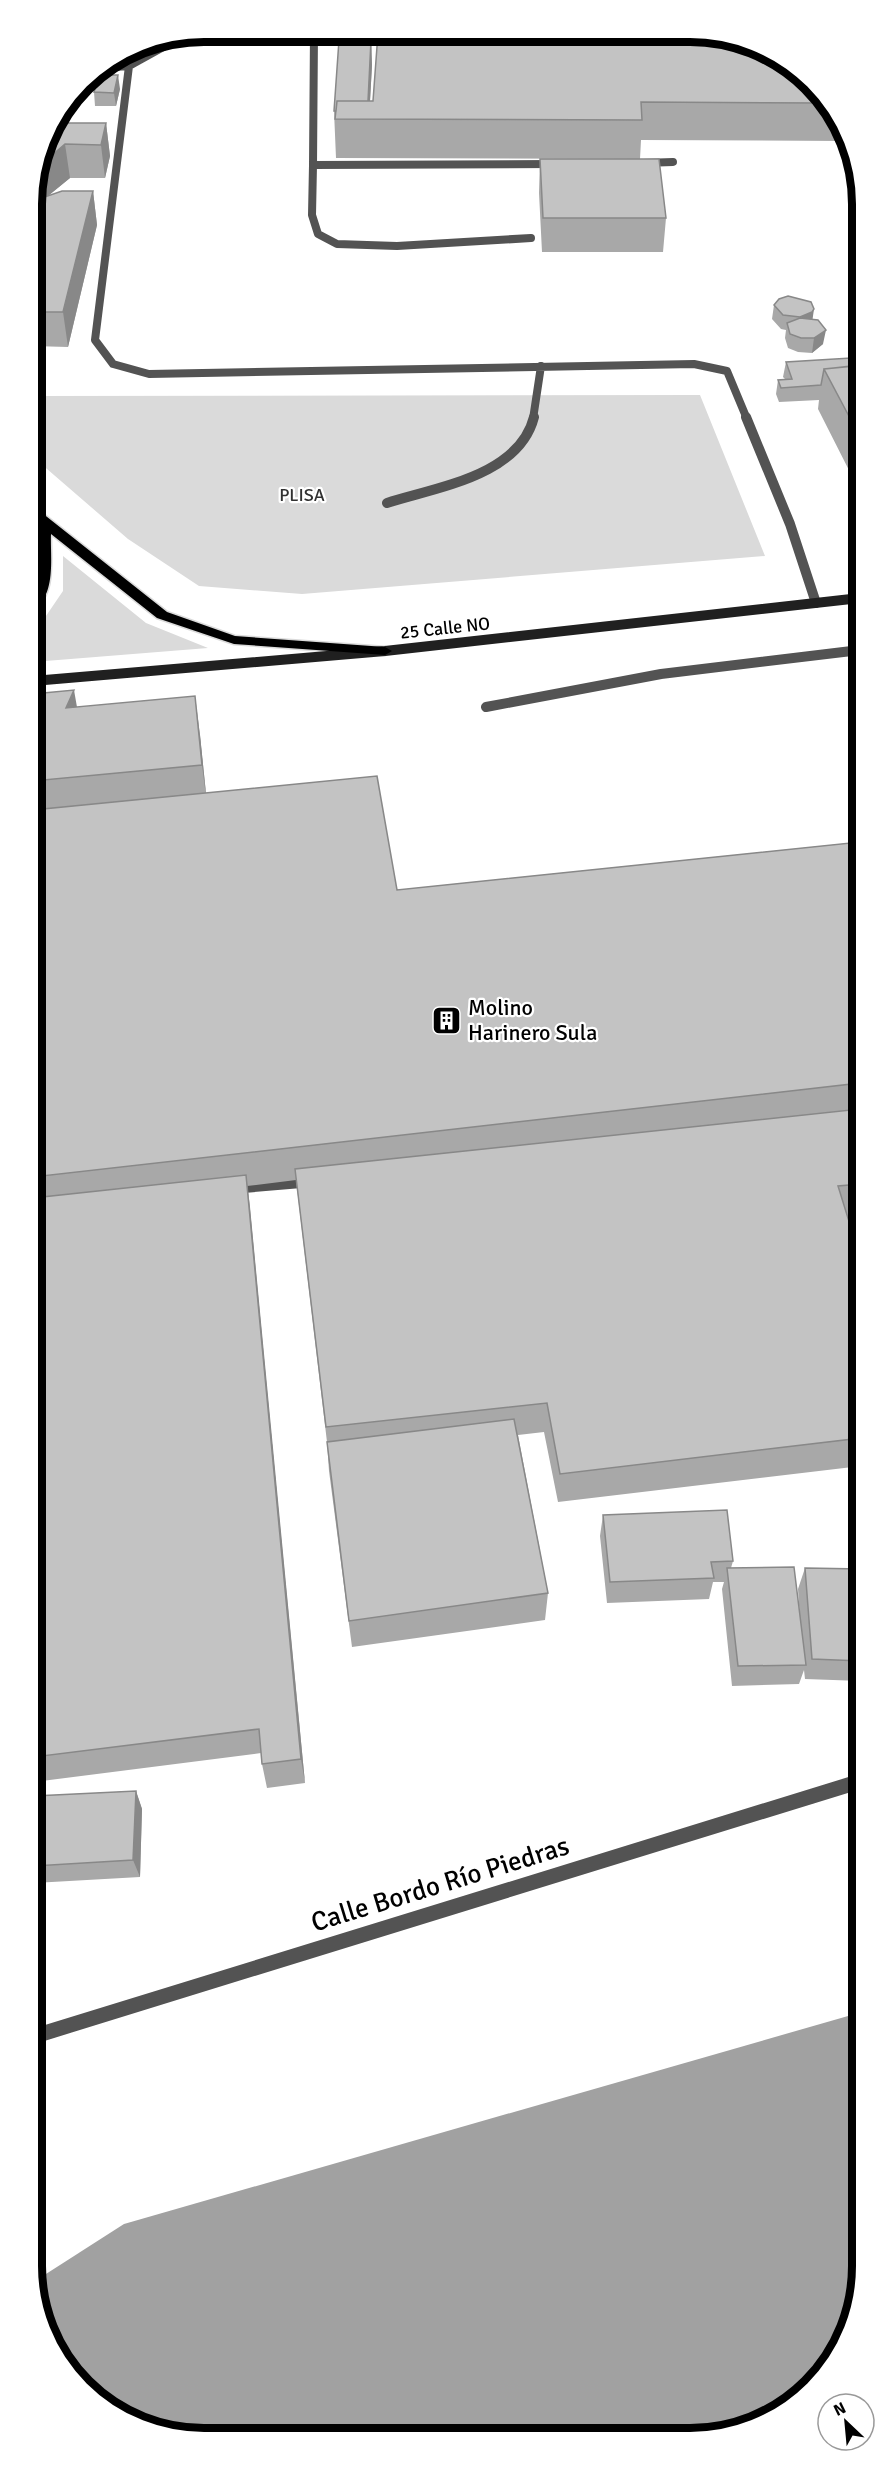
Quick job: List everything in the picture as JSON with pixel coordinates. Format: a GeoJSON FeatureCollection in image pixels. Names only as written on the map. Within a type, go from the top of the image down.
{"type":"FeatureCollection","features":[{"type":"Feature","properties":{"kind":"highway"},"geometry":{"type":"LineString","coordinates":[[42,521],[162,615],[234,640],[385,651]]}},
{"type":"Feature","properties":{"kind":"highway"},"geometry":{"type":"LineString","coordinates":[[42,591],[45,524]]}},
{"type":"Feature","properties":{"kind":"main road","name":"25 Calle NO"},"geometry":{"type":"LineString","coordinates":[[42,680],[385,651],[852,599]]}},
{"type":"Feature","properties":{"kind":"street"},"geometry":{"type":"LineString","coordinates":[[314,42],[312,215],[318,234],[337,244],[397,246],[531,238]]}},
{"type":"Feature","properties":{"kind":"street"},"geometry":{"type":"LineString","coordinates":[[118,67],[129,66],[161,48]]}},
{"type":"Feature","properties":{"kind":"street"},"geometry":{"type":"LineString","coordinates":[[129,66],[95,340],[113,364],[149,374],[693,364],[727,371],[790,524],[816,603]]}},
{"type":"Feature","properties":{"kind":"street"},"geometry":{"type":"LineString","coordinates":[[637,163],[673,162]]}},
{"type":"Feature","properties":{"kind":"street"},"geometry":{"type":"LineString","coordinates":[[313,165],[566,164]]}},
{"type":"Feature","properties":{"kind":"street"},"geometry":{"type":"LineString","coordinates":[[387,503],[492,467],[525,442],[531,424],[541,366]]}},
{"type":"Feature","properties":{"kind":"street"},"geometry":{"type":"LineString","coordinates":[[486,707],[661,674],[852,651]]}},
{"type":"Feature","properties":{"kind":"street"},"geometry":{"type":"LineString","coordinates":[[223,1189],[330,1179]]}},
{"type":"Feature","properties":{"kind":"street","name":"Calle Bordo Río Piedras"},"geometry":{"type":"LineString","coordinates":[[42,2034],[852,1784]]}},
{"type":"Feature","properties":{"kind":"green space","name":"PLISA"},"geometry":{"type":"Polygon","coordinates":[[[700,395],[765,556],[302,594],[199,586],[128,539],[42,465],[42,396],[700,395]]]}},
{"type":"Feature","properties":{"kind":"green space"},"geometry":{"type":"Polygon","coordinates":[[[63,556],[146,623],[208,648],[42,661],[42,622],[63,591],[63,556]]]}},
{"type":"Feature","properties":{"kind":"shaded area"},"geometry":{"type":"Polygon","coordinates":[[[852,2015],[852,2277],[840,2328],[825,2356],[805,2381],[789,2395],[752,2416],[722,2425],[701,2428],[193,2428],[152,2419],[123,2406],[105,2395],[89,2381],[75,2365],[64,2347],[54,2328],[45,2298],[42,2277],[124,2224],[852,2015]]]}},
{"type":"Feature","properties":{"kind":"building"},"geometry":{"type":"Polygon","coordinates":[[[339,42],[371,42],[368,101],[337,101],[336,111],[334,111],[339,42]]]}},
{"type":"Feature","properties":{"kind":"building"},"geometry":{"type":"Polygon","coordinates":[[[377,42],[690,42],[722,45],[762,59],[789,75],[817,103],[641,102],[642,120],[335,119],[337,101],[373,101],[377,42]]]}},
{"type":"Feature","properties":{"kind":"building"},"geometry":{"type":"Polygon","coordinates":[[[106,75],[118,75],[114,93],[94,92],[97,82],[106,75]]]}},
{"type":"Feature","properties":{"kind":"building"},"geometry":{"type":"Polygon","coordinates":[[[64,123],[106,123],[101,145],[65,144],[49,158],[64,123]]]}},
{"type":"Feature","properties":{"kind":"building"},"geometry":{"type":"Polygon","coordinates":[[[540,159],[659,159],[666,218],[543,218],[540,159]]]}},
{"type":"Feature","properties":{"kind":"building"},"geometry":{"type":"Polygon","coordinates":[[[62,191],[93,191],[63,312],[42,312],[42,198],[62,191]]]}},
{"type":"Feature","properties":{"kind":"building"},"geometry":{"type":"Polygon","coordinates":[[[788,296],[811,302],[814,309],[800,317],[783,315],[774,305],[779,299],[788,296]]]}},
{"type":"Feature","properties":{"kind":"building"},"geometry":{"type":"Polygon","coordinates":[[[800,318],[818,320],[826,330],[814,338],[801,338],[790,334],[787,323],[800,318]]]}},
{"type":"Feature","properties":{"kind":"building"},"geometry":{"type":"Polygon","coordinates":[[[851,358],[852,366],[824,369],[821,385],[781,388],[778,380],[792,379],[786,362],[851,358]]]}},
{"type":"Feature","properties":{"kind":"building"},"geometry":{"type":"Polygon","coordinates":[[[852,366],[852,422],[824,369],[852,366]]]}},
{"type":"Feature","properties":{"kind":"building"},"geometry":{"type":"Polygon","coordinates":[[[74,690],[66,708],[195,696],[202,765],[42,780],[42,693],[74,690]]]}},
{"type":"Feature","properties":{"kind":"building","name":"Molino Harinero Sula"},"geometry":{"type":"Polygon","coordinates":[[[377,776],[397,890],[852,843],[852,1084],[42,1176],[42,809],[377,776]]]}},
{"type":"Feature","properties":{"kind":"building"},"geometry":{"type":"Polygon","coordinates":[[[852,1110],[852,1185],[838,1186],[852,1231],[852,1439],[560,1474],[547,1403],[326,1427],[295,1169],[852,1110]]]}},
{"type":"Feature","properties":{"kind":"building"},"geometry":{"type":"Polygon","coordinates":[[[246,1175],[301,1759],[262,1764],[259,1729],[42,1756],[42,1197],[246,1175]]]}},
{"type":"Feature","properties":{"kind":"building"},"geometry":{"type":"Polygon","coordinates":[[[514,1419],[548,1593],[349,1621],[327,1442],[514,1419]]]}},
{"type":"Feature","properties":{"kind":"building"},"geometry":{"type":"Polygon","coordinates":[[[727,1510],[733,1561],[711,1562],[714,1578],[610,1582],[603,1515],[727,1510]]]}},
{"type":"Feature","properties":{"kind":"building"},"geometry":{"type":"Polygon","coordinates":[[[794,1567],[806,1665],[738,1666],[727,1568],[794,1567]]]}},
{"type":"Feature","properties":{"kind":"building"},"geometry":{"type":"Polygon","coordinates":[[[805,1568],[852,1569],[852,1661],[812,1659],[805,1568]]]}},
{"type":"Feature","properties":{"kind":"building"},"geometry":{"type":"Polygon","coordinates":[[[136,1791],[133,1860],[42,1866],[42,1796],[136,1791]]]}},
{"type":"Feature","properties":{"kind":"place","name":"Molino Harinero Sula"},"geometry":{"type":"Point","coordinates":[447,1020]}}]}
